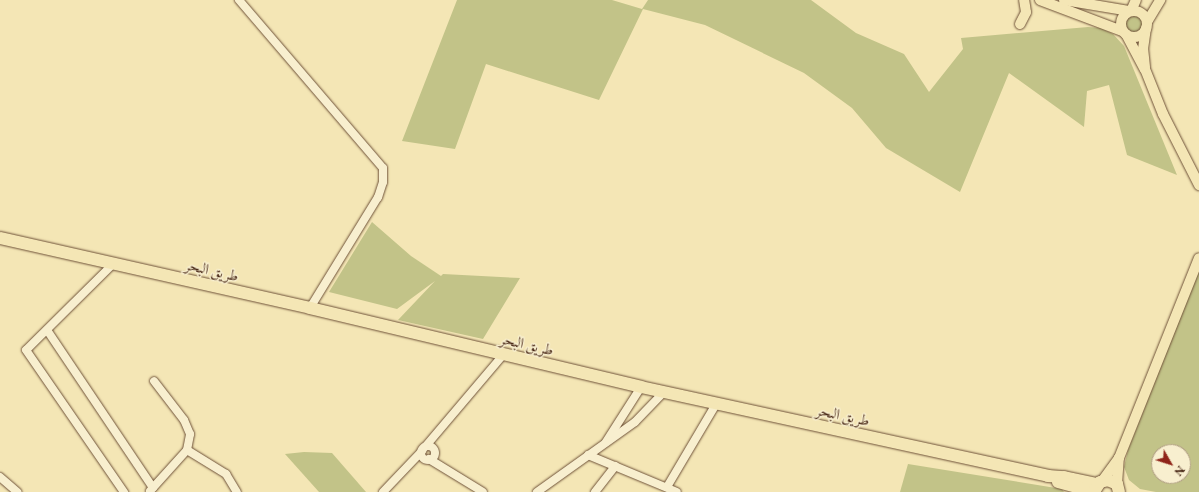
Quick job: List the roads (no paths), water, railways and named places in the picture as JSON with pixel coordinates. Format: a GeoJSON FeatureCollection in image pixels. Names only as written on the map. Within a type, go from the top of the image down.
{"type":"FeatureCollection","features":[{"type":"Feature","properties":{"kind":"highway","name":"طريق البحر"},"geometry":{"type":"LineString","coordinates":[[0,238],[310,308],[641,387],[1048,476],[1064,477],[1098,487]]}},
{"type":"Feature","properties":{"kind":"highway","name":"طريق البحر"},"geometry":{"type":"LineString","coordinates":[[1048,476],[1064,488],[1098,487]]}},
{"type":"Feature","properties":{"kind":"highway"},"geometry":{"type":"LineString","coordinates":[[1098,487],[1118,487],[1131,492]]}},
{"type":"Feature","properties":{"kind":"main road"},"geometry":{"type":"LineString","coordinates":[[1020,24],[1026,12],[1024,0]]}},
{"type":"Feature","properties":{"kind":"main road"},"geometry":{"type":"LineString","coordinates":[[1040,0],[1137,37],[1146,25],[1160,0]]}},
{"type":"Feature","properties":{"kind":"main road"},"geometry":{"type":"LineString","coordinates":[[1064,0],[1143,14],[1146,25],[1143,49],[1145,69]]}},
{"type":"Feature","properties":{"kind":"main road"},"geometry":{"type":"LineString","coordinates":[[1136,0],[1130,11],[1120,22],[1124,33],[1145,69],[1162,114],[1199,185]]}},
{"type":"Feature","properties":{"kind":"main road"},"geometry":{"type":"LineString","coordinates":[[1098,487],[1119,458],[1199,258]]}},
{"type":"Feature","properties":{"kind":"main road"},"geometry":{"type":"LineString","coordinates":[[1118,487],[1119,458]]}},
{"type":"Feature","properties":{"kind":"street"},"geometry":{"type":"LineString","coordinates":[[239,0],[383,168],[383,182],[378,197],[310,308]]}},
{"type":"Feature","properties":{"kind":"street"},"geometry":{"type":"LineString","coordinates":[[113,264],[26,350],[124,492]]}},
{"type":"Feature","properties":{"kind":"street"},"geometry":{"type":"LineString","coordinates":[[47,330],[151,490],[187,450],[190,434],[184,420],[154,381]]}},
{"type":"Feature","properties":{"kind":"street"},"geometry":{"type":"LineString","coordinates":[[383,492],[442,428],[503,355]]}},
{"type":"Feature","properties":{"kind":"street"},"geometry":{"type":"LineString","coordinates":[[605,444],[641,387]]}},
{"type":"Feature","properties":{"kind":"street"},"geometry":{"type":"LineString","coordinates":[[537,492],[634,422],[664,392]]}},
{"type":"Feature","properties":{"kind":"street"},"geometry":{"type":"LineString","coordinates":[[668,487],[716,404]]}},
{"type":"Feature","properties":{"kind":"street"},"geometry":{"type":"LineString","coordinates":[[406,468],[431,456],[442,428]]}},
{"type":"Feature","properties":{"kind":"street"},"geometry":{"type":"LineString","coordinates":[[423,449],[430,446],[431,456]]}},
{"type":"Feature","properties":{"kind":"street"},"geometry":{"type":"LineString","coordinates":[[423,449],[448,469],[483,492]]}},
{"type":"Feature","properties":{"kind":"street"},"geometry":{"type":"LineString","coordinates":[[187,450],[226,474],[237,492]]}},
{"type":"Feature","properties":{"kind":"street"},"geometry":{"type":"LineString","coordinates":[[588,454],[677,492]]}},
{"type":"Feature","properties":{"kind":"street"},"geometry":{"type":"LineString","coordinates":[[595,492],[615,466]]}},
{"type":"Feature","properties":{"kind":"street"},"geometry":{"type":"LineString","coordinates":[[0,477],[17,492]]}}]}
